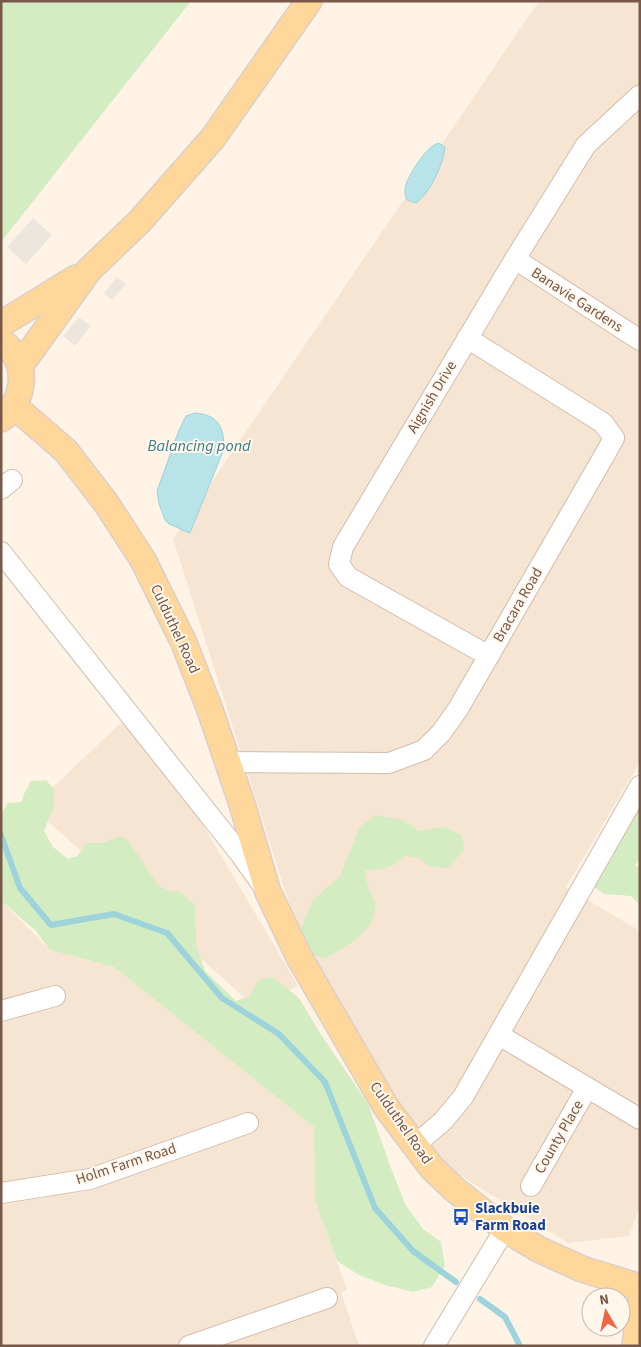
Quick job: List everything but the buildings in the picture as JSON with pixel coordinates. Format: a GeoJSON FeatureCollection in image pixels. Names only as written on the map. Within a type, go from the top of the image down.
{"type":"FeatureCollection","features":[{"type":"Feature","properties":{"kind":"main road"},"geometry":{"type":"LineString","coordinates":[[20,366],[89,270],[140,221],[212,138],[309,1]]}},
{"type":"Feature","properties":{"kind":"main road"},"geometry":{"type":"LineString","coordinates":[[1,324],[89,270]]}},
{"type":"Feature","properties":{"kind":"main road"},"geometry":{"type":"LineString","coordinates":[[1,342],[13,352],[20,366],[20,392],[8,413]]}},
{"type":"Feature","properties":{"kind":"main road","name":"Culduthel Road"},"geometry":{"type":"LineString","coordinates":[[8,413],[66,451],[106,503],[143,560],[184,643],[210,710],[242,804],[268,892],[304,965],[386,1107],[414,1146],[432,1168],[454,1189],[505,1229],[540,1250],[582,1269],[640,1287]]}},
{"type":"Feature","properties":{"kind":"main road"},"geometry":{"type":"LineString","coordinates":[[635,1346],[640,1304]]}},
{"type":"Feature","properties":{"kind":"street","name":"Aignish Drive"},"geometry":{"type":"LineString","coordinates":[[489,656],[348,577],[339,564],[343,547],[467,338],[586,145],[640,95]]}},
{"type":"Feature","properties":{"kind":"street","name":"Banavie Gardens"},"geometry":{"type":"LineString","coordinates":[[515,259],[640,340]]}},
{"type":"Feature","properties":{"kind":"street","name":"Bracara Road"},"geometry":{"type":"LineString","coordinates":[[228,762],[390,763],[424,750],[458,709],[614,438],[603,423],[467,338]]}},
{"type":"Feature","properties":{"kind":"street","name":"Culduthel Road"},"geometry":{"type":"LineString","coordinates":[[1,552],[242,855],[268,892]]}},
{"type":"Feature","properties":{"kind":"street"},"geometry":{"type":"LineString","coordinates":[[414,1146],[443,1121],[463,1097],[640,786]]}},
{"type":"Feature","properties":{"kind":"street"},"geometry":{"type":"LineString","coordinates":[[1,1010],[56,996]]}},
{"type":"Feature","properties":{"kind":"street","name":"County Place"},"geometry":{"type":"LineString","coordinates":[[499,1035],[640,1118]]}},
{"type":"Feature","properties":{"kind":"street","name":"County Place"},"geometry":{"type":"LineString","coordinates":[[531,1186],[588,1088]]}},
{"type":"Feature","properties":{"kind":"street","name":"Holm Farm Road"},"geometry":{"type":"LineString","coordinates":[[1,1193],[90,1179],[248,1123]]}},
{"type":"Feature","properties":{"kind":"street"},"geometry":{"type":"LineString","coordinates":[[434,1346],[505,1229]]}},
{"type":"Feature","properties":{"kind":"street"},"geometry":{"type":"LineString","coordinates":[[189,1346],[327,1298]]}},
{"type":"Feature","properties":{"kind":"shaded area"},"geometry":{"type":"Polygon","coordinates":[[[539,1],[640,1],[640,762],[566,887],[640,931],[640,1206],[629,1236],[568,1243],[414,1146],[302,944],[173,539],[539,1]]]}},
{"type":"Feature","properties":{"kind":"shaded area"},"geometry":{"type":"Polygon","coordinates":[[[33,218],[52,235],[26,264],[7,247],[33,218]]]}},
{"type":"Feature","properties":{"kind":"shaded area"},"geometry":{"type":"Polygon","coordinates":[[[117,277],[126,284],[112,300],[104,293],[117,277]]]}},
{"type":"Feature","properties":{"kind":"shaded area"},"geometry":{"type":"Polygon","coordinates":[[[79,317],[91,326],[75,346],[63,336],[79,317]]]}},
{"type":"Feature","properties":{"kind":"shaded area"},"geometry":{"type":"Polygon","coordinates":[[[124,720],[186,796],[298,986],[255,1007],[32,807],[124,720]]]}},
{"type":"Feature","properties":{"kind":"shaded area"},"geometry":{"type":"Polygon","coordinates":[[[1,901],[50,950],[114,967],[314,1127],[315,1200],[347,1290],[341,1292],[359,1346],[1,1346],[1,901]]]}},
{"type":"Feature","properties":{"kind":"green space"},"geometry":{"type":"Polygon","coordinates":[[[1,1],[191,1],[1,242],[1,1]]]}},
{"type":"Feature","properties":{"kind":"green space"},"geometry":{"type":"Polygon","coordinates":[[[46,780],[54,789],[54,806],[44,831],[53,847],[68,859],[77,856],[87,843],[103,843],[119,836],[127,839],[158,885],[169,891],[180,892],[195,905],[196,945],[205,971],[236,1001],[250,996],[258,980],[272,977],[299,998],[368,1104],[405,1204],[423,1229],[441,1242],[445,1265],[432,1287],[413,1292],[385,1285],[359,1275],[337,1261],[315,1200],[314,1127],[114,967],[50,950],[36,931],[1,901],[1,814],[8,803],[22,802],[31,781],[46,780]]]}},
{"type":"Feature","properties":{"kind":"green space"},"geometry":{"type":"Polygon","coordinates":[[[640,801],[640,859],[635,865],[640,868],[640,905],[631,896],[605,894],[595,888],[590,869],[640,801]]]}},
{"type":"Feature","properties":{"kind":"green space"},"geometry":{"type":"Polygon","coordinates":[[[376,815],[403,820],[419,831],[446,827],[462,836],[464,850],[447,868],[429,866],[419,858],[405,856],[386,868],[365,870],[365,876],[375,903],[375,913],[366,930],[342,949],[325,958],[309,954],[302,944],[301,929],[313,900],[340,876],[360,827],[376,815]]]}},
{"type":"Feature","properties":{"kind":"water"},"geometry":{"type":"Polygon","coordinates":[[[439,143],[445,147],[444,154],[431,186],[416,203],[407,200],[405,189],[413,169],[429,149],[439,143]]]}},
{"type":"Feature","properties":{"kind":"water","name":"Balancing pond"},"geometry":{"type":"Polygon","coordinates":[[[195,413],[209,416],[218,423],[223,434],[224,449],[190,533],[169,524],[165,520],[159,504],[157,491],[179,430],[186,416],[195,413]]]}},
{"type":"Feature","properties":{"kind":"waterway"},"geometry":{"type":"LineString","coordinates":[[1,835],[20,888],[51,925],[114,914],[167,933],[222,998],[279,1034],[325,1082],[375,1208],[413,1251],[456,1282]]}},
{"type":"Feature","properties":{"kind":"waterway"},"geometry":{"type":"LineString","coordinates":[[480,1299],[505,1317],[520,1346]]}},
{"type":"Feature","properties":{"kind":"place","name":"Slackbuie Farm Road"},"geometry":{"type":"Point","coordinates":[461,1217]}}]}
